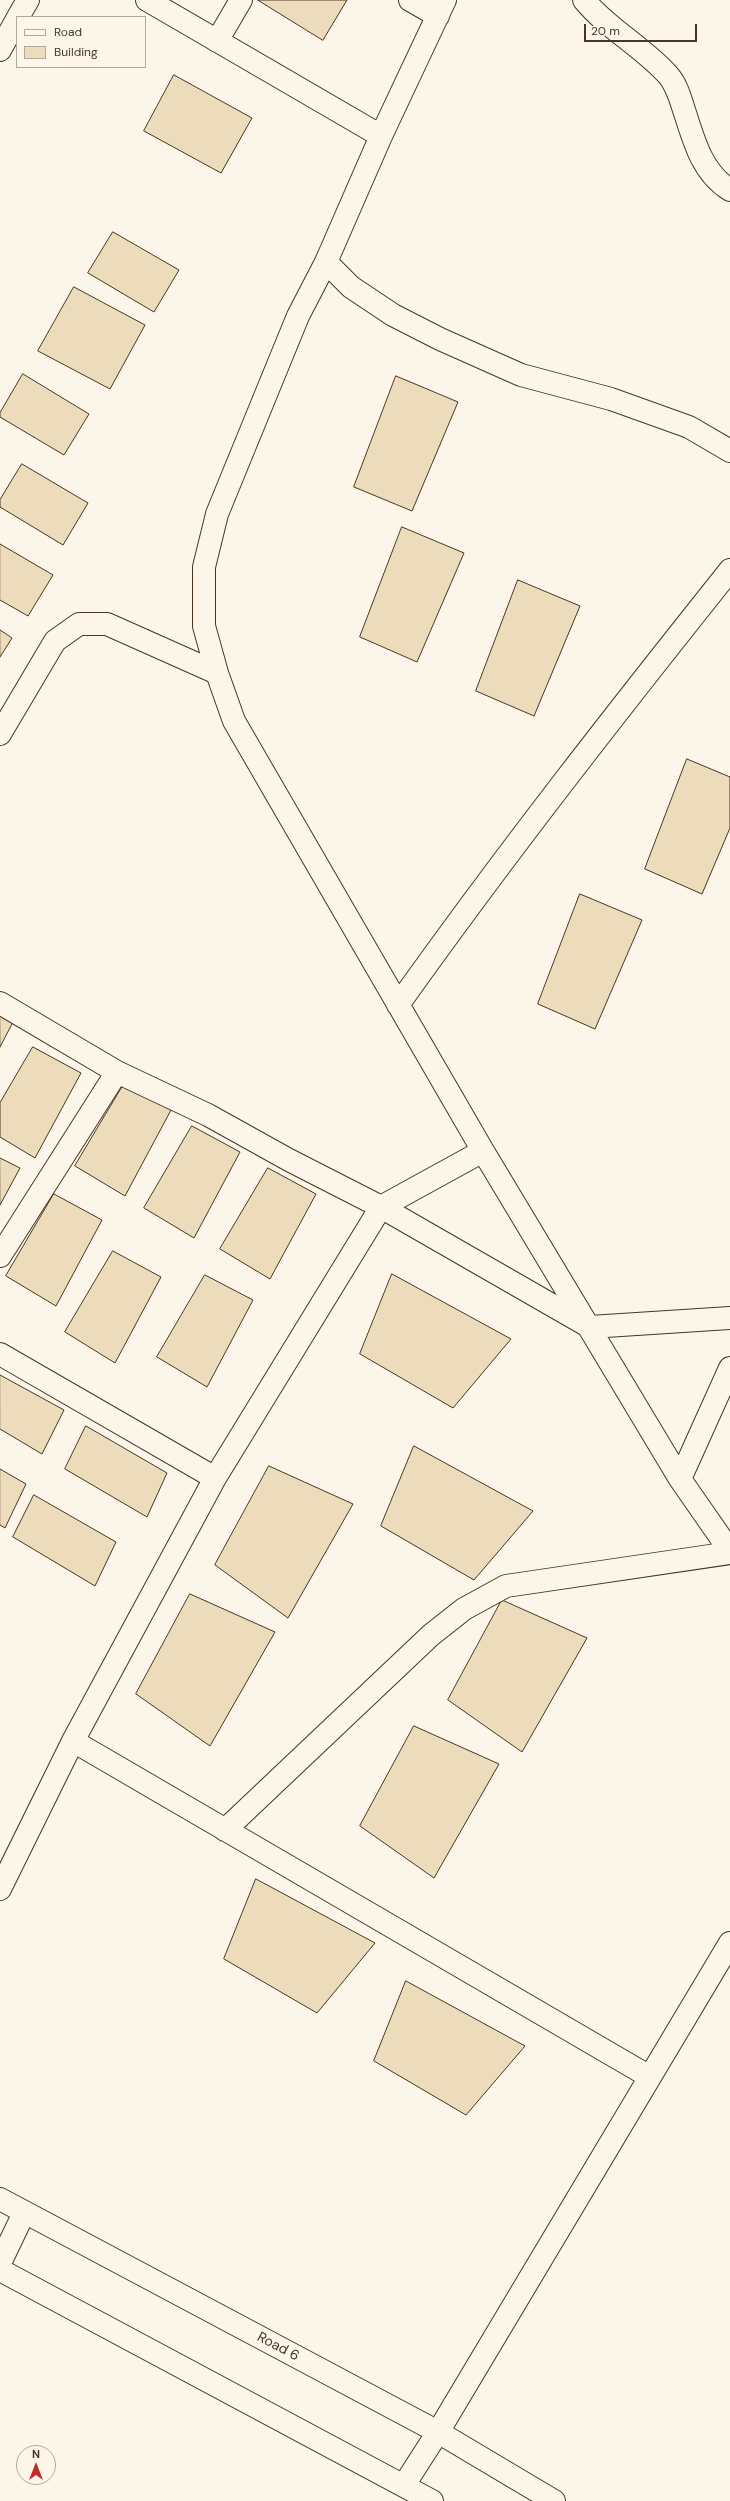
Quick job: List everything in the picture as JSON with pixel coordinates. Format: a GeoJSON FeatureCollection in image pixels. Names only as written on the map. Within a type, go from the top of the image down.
{"type":"FeatureCollection","features":[{"type":"Feature","properties":{"kind":"street"},"geometry":{"type":"LineString","coordinates":[[19,16],[28,0]]}},
{"type":"Feature","properties":{"kind":"street"},"geometry":{"type":"LineString","coordinates":[[147,0],[381,136]]}},
{"type":"Feature","properties":{"kind":"street"},"geometry":{"type":"LineString","coordinates":[[218,41],[241,0]]}},
{"type":"Feature","properties":{"kind":"street"},"geometry":{"type":"LineString","coordinates":[[225,1830],[431,1635],[464,1609],[506,1586],[730,1552],[680,1479],[590,1327],[482,1151],[234,720],[217,673],[204,626],[204,567],[218,514],[298,316],[326,262],[381,136],[441,8],[410,0]]}},
{"type":"Feature","properties":{"kind":"street"},"geometry":{"type":"LineString","coordinates":[[584,0],[597,16],[668,75],[680,95],[706,169],[718,182],[730,190]]}},
{"type":"Feature","properties":{"kind":"street"},"geometry":{"type":"LineString","coordinates":[[0,50],[16,22]]}},
{"type":"Feature","properties":{"kind":"street"},"geometry":{"type":"LineString","coordinates":[[326,262],[351,286],[393,315],[440,339],[521,375],[611,399],[689,427],[730,451]]}},
{"type":"Feature","properties":{"kind":"street"},"geometry":{"type":"LineString","coordinates":[[398,1005],[473,901],[596,739],[730,570]]}},
{"type":"Feature","properties":{"kind":"street"},"geometry":{"type":"LineString","coordinates":[[0,734],[55,641],[79,624],[107,624],[217,673]]}},
{"type":"Feature","properties":{"kind":"street"},"geometry":{"type":"LineString","coordinates":[[0,1003],[117,1072],[208,1115],[289,1160],[381,1207],[590,1327],[730,1318]]}},
{"type":"Feature","properties":{"kind":"street"},"geometry":{"type":"LineString","coordinates":[[0,1256],[117,1072]]}},
{"type":"Feature","properties":{"kind":"street"},"geometry":{"type":"LineString","coordinates":[[0,1889],[73,1741],[215,1478],[381,1207],[482,1151]]}},
{"type":"Feature","properties":{"kind":"street"},"geometry":{"type":"LineString","coordinates":[[0,1354],[215,1478]]}},
{"type":"Feature","properties":{"kind":"street"},"geometry":{"type":"LineString","coordinates":[[680,1479],[730,1368]]}},
{"type":"Feature","properties":{"kind":"street"},"geometry":{"type":"LineString","coordinates":[[73,1741],[650,2077]]}},
{"type":"Feature","properties":{"kind":"street"},"geometry":{"type":"LineString","coordinates":[[404,2485],[438,2432],[730,1943]]}},
{"type":"Feature","properties":{"kind":"street","name":"Road 6"},"geometry":{"type":"LineString","coordinates":[[0,2199],[438,2432],[554,2501]]}},
{"type":"Feature","properties":{"kind":"street"},"geometry":{"type":"LineString","coordinates":[[0,2263],[24,2213]]}},
{"type":"Feature","properties":{"kind":"street"},"geometry":{"type":"LineString","coordinates":[[0,2270],[432,2501]]}},
{"type":"Feature","properties":{"kind":"building"},"geometry":{"type":"Polygon","coordinates":[[[258,0],[347,0],[323,40],[258,0]]]}},
{"type":"Feature","properties":{"kind":"building"},"geometry":{"type":"Polygon","coordinates":[[[174,75],[252,118],[221,173],[144,131],[174,75]]]}},
{"type":"Feature","properties":{"kind":"building"},"geometry":{"type":"Polygon","coordinates":[[[113,232],[179,270],[154,312],[88,273],[113,232]]]}},
{"type":"Feature","properties":{"kind":"building"},"geometry":{"type":"Polygon","coordinates":[[[74,287],[145,325],[110,389],[38,351],[74,287]]]}},
{"type":"Feature","properties":{"kind":"building"},"geometry":{"type":"Polygon","coordinates":[[[23,374],[89,414],[64,455],[0,417],[0,413],[23,374]]]}},
{"type":"Feature","properties":{"kind":"building"},"geometry":{"type":"Polygon","coordinates":[[[396,376],[458,402],[412,511],[354,487],[396,376]]]}},
{"type":"Feature","properties":{"kind":"building"},"geometry":{"type":"Polygon","coordinates":[[[22,464],[88,503],[63,545],[0,507],[0,500],[22,464]]]}},
{"type":"Feature","properties":{"kind":"building"},"geometry":{"type":"Polygon","coordinates":[[[402,527],[464,553],[417,662],[360,637],[402,527]]]}},
{"type":"Feature","properties":{"kind":"building"},"geometry":{"type":"Polygon","coordinates":[[[0,544],[53,575],[28,616],[0,600],[0,544]]]}},
{"type":"Feature","properties":{"kind":"building"},"geometry":{"type":"Polygon","coordinates":[[[518,580],[580,606],[534,716],[476,691],[518,580]]]}},
{"type":"Feature","properties":{"kind":"building"},"geometry":{"type":"Polygon","coordinates":[[[0,630],[12,638],[0,657],[0,630]]]}},
{"type":"Feature","properties":{"kind":"building"},"geometry":{"type":"Polygon","coordinates":[[[687,759],[730,777],[730,828],[702,894],[645,869],[687,759]]]}},
{"type":"Feature","properties":{"kind":"building"},"geometry":{"type":"Polygon","coordinates":[[[580,894],[642,920],[595,1029],[538,1004],[580,894]]]}},
{"type":"Feature","properties":{"kind":"building"},"geometry":{"type":"Polygon","coordinates":[[[0,1015],[13,1022],[0,1047],[0,1015]]]}},
{"type":"Feature","properties":{"kind":"building"},"geometry":{"type":"Polygon","coordinates":[[[33,1047],[81,1073],[35,1158],[0,1137],[0,1103],[33,1047]]]}},
{"type":"Feature","properties":{"kind":"building"},"geometry":{"type":"Polygon","coordinates":[[[124,1084],[171,1110],[125,1196],[75,1166],[124,1084]]]}},
{"type":"Feature","properties":{"kind":"building"},"geometry":{"type":"Polygon","coordinates":[[[192,1126],[240,1152],[194,1238],[144,1208],[192,1126]]]}},
{"type":"Feature","properties":{"kind":"building"},"geometry":{"type":"Polygon","coordinates":[[[0,1158],[20,1168],[0,1205],[0,1158]]]}},
{"type":"Feature","properties":{"kind":"building"},"geometry":{"type":"Polygon","coordinates":[[[268,1168],[316,1194],[270,1279],[220,1249],[268,1168]]]}},
{"type":"Feature","properties":{"kind":"building"},"geometry":{"type":"Polygon","coordinates":[[[54,1194],[102,1220],[56,1306],[6,1276],[54,1194]]]}},
{"type":"Feature","properties":{"kind":"building"},"geometry":{"type":"Polygon","coordinates":[[[113,1251],[161,1277],[115,1363],[65,1332],[113,1251]]]}},
{"type":"Feature","properties":{"kind":"building"},"geometry":{"type":"Polygon","coordinates":[[[392,1274],[511,1339],[453,1408],[360,1354],[392,1274]]]}},
{"type":"Feature","properties":{"kind":"building"},"geometry":{"type":"Polygon","coordinates":[[[205,1275],[253,1300],[207,1387],[157,1357],[205,1275]]]}},
{"type":"Feature","properties":{"kind":"building"},"geometry":{"type":"Polygon","coordinates":[[[0,1375],[64,1410],[42,1454],[0,1429],[0,1375]]]}},
{"type":"Feature","properties":{"kind":"building"},"geometry":{"type":"Polygon","coordinates":[[[86,1426],[167,1473],[147,1517],[65,1469],[86,1426]]]}},
{"type":"Feature","properties":{"kind":"building"},"geometry":{"type":"Polygon","coordinates":[[[414,1446],[533,1511],[474,1580],[381,1526],[414,1446]]]}},
{"type":"Feature","properties":{"kind":"building"},"geometry":{"type":"Polygon","coordinates":[[[269,1466],[353,1504],[288,1618],[215,1565],[269,1466]]]}},
{"type":"Feature","properties":{"kind":"building"},"geometry":{"type":"Polygon","coordinates":[[[0,1469],[26,1484],[5,1528],[0,1525],[0,1469]]]}},
{"type":"Feature","properties":{"kind":"building"},"geometry":{"type":"Polygon","coordinates":[[[34,1495],[116,1542],[95,1586],[13,1537],[34,1495]]]}},
{"type":"Feature","properties":{"kind":"building"},"geometry":{"type":"Polygon","coordinates":[[[190,1594],[275,1632],[210,1746],[136,1694],[190,1594]]]}},
{"type":"Feature","properties":{"kind":"building"},"geometry":{"type":"Polygon","coordinates":[[[502,1600],[587,1638],[522,1752],[448,1700],[502,1600]]]}},
{"type":"Feature","properties":{"kind":"building"},"geometry":{"type":"Polygon","coordinates":[[[414,1726],[499,1764],[434,1878],[360,1826],[414,1726]]]}},
{"type":"Feature","properties":{"kind":"building"},"geometry":{"type":"Polygon","coordinates":[[[256,1879],[375,1943],[317,2013],[224,1959],[256,1879]]]}},
{"type":"Feature","properties":{"kind":"building"},"geometry":{"type":"Polygon","coordinates":[[[406,1981],[525,2046],[466,2115],[374,2061],[406,1981]]]}}]}
